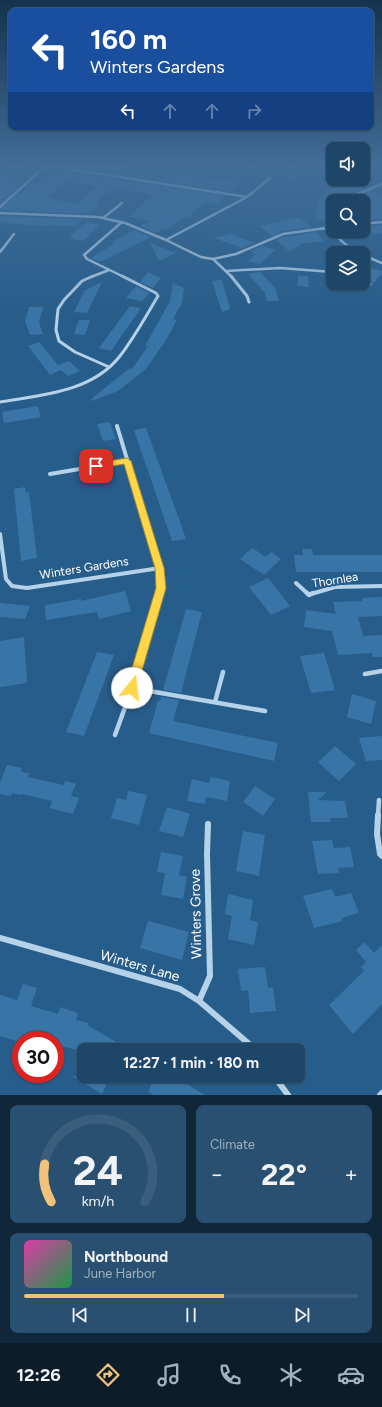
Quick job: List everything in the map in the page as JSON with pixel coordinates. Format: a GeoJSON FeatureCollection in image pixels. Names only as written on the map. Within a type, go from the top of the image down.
{"type":"FeatureCollection","features":[{"type":"Feature","properties":{"kind":"street"},"geometry":{"type":"LineString","coordinates":[[85,216],[122,222],[166,240],[201,257],[213,259],[236,254],[283,234],[326,227]]}},
{"type":"Feature","properties":{"kind":"street"},"geometry":{"type":"LineString","coordinates":[[166,240],[211,216]]}},
{"type":"Feature","properties":{"kind":"street"},"geometry":{"type":"LineString","coordinates":[[0,402],[62,391],[91,381],[120,356],[158,296],[87,259],[84,255],[122,222]]}},
{"type":"Feature","properties":{"kind":"street"},"geometry":{"type":"LineString","coordinates":[[370,223],[382,222]]}},
{"type":"Feature","properties":{"kind":"street"},"geometry":{"type":"LineString","coordinates":[[0,252],[14,234]]}},
{"type":"Feature","properties":{"kind":"street"},"geometry":{"type":"LineString","coordinates":[[337,238],[349,246]]}},
{"type":"Feature","properties":{"kind":"street"},"geometry":{"type":"LineString","coordinates":[[370,258],[382,263]]}},
{"type":"Feature","properties":{"kind":"street"},"geometry":{"type":"LineString","coordinates":[[213,259],[226,271],[249,302]]}},
{"type":"Feature","properties":{"kind":"street"},"geometry":{"type":"LineString","coordinates":[[226,271],[242,269],[297,269],[326,271]]}},
{"type":"Feature","properties":{"kind":"street"},"geometry":{"type":"LineString","coordinates":[[109,270],[82,281],[64,300],[58,309],[56,330],[59,340],[76,352],[109,367]]}},
{"type":"Feature","properties":{"kind":"street"},"geometry":{"type":"LineString","coordinates":[[115,735],[132,688],[161,588],[160,568],[127,461],[118,426]]}},
{"type":"Feature","properties":{"kind":"street"},"geometry":{"type":"LineString","coordinates":[[50,474],[127,461]]}},
{"type":"Feature","properties":{"kind":"street"},"geometry":{"type":"LineString","coordinates":[[0,534],[0,542]]}},
{"type":"Feature","properties":{"kind":"street","name":"Winters Gardens"},"geometry":{"type":"LineString","coordinates":[[0,542],[6,580],[12,586],[27,588],[133,570],[160,568]]}},
{"type":"Feature","properties":{"kind":"street","name":"Thornlea"},"geometry":{"type":"LineString","coordinates":[[296,583],[309,595],[316,592],[349,586],[382,586]]}},
{"type":"Feature","properties":{"kind":"street"},"geometry":{"type":"LineString","coordinates":[[365,674],[382,671]]}},
{"type":"Feature","properties":{"kind":"street"},"geometry":{"type":"LineString","coordinates":[[216,702],[224,672]]}},
{"type":"Feature","properties":{"kind":"street"},"geometry":{"type":"LineString","coordinates":[[132,688],[265,711]]}},
{"type":"Feature","properties":{"kind":"street"},"geometry":{"type":"LineString","coordinates":[[379,800],[377,834],[380,854],[382,856]]}},
{"type":"Feature","properties":{"kind":"street","name":"Winters Grove"},"geometry":{"type":"LineString","coordinates":[[200,1001],[210,976],[207,854],[208,824]]}},
{"type":"Feature","properties":{"kind":"street","name":"Winters Lane"},"geometry":{"type":"LineString","coordinates":[[0,938],[180,990],[200,1001],[249,1043]]}},
{"type":"Feature","properties":{"kind":"street"},"geometry":{"type":"LineString","coordinates":[[279,1083],[288,1095]]}},
{"type":"Feature","properties":{"kind":"building"},"geometry":{"type":"Polygon","coordinates":[[[0,216],[83,219],[75,226],[0,223],[0,216]]]}},
{"type":"Feature","properties":{"kind":"building"},"geometry":{"type":"Polygon","coordinates":[[[190,216],[188,218],[184,217],[168,229],[163,228],[156,233],[140,226],[149,221],[128,217],[190,216]]]}},
{"type":"Feature","properties":{"kind":"building"},"geometry":{"type":"Polygon","coordinates":[[[316,216],[326,216],[326,220],[317,220],[316,216]]]}},
{"type":"Feature","properties":{"kind":"building"},"geometry":{"type":"Polygon","coordinates":[[[370,216],[382,216],[382,219],[370,220],[370,216]]]}},
{"type":"Feature","properties":{"kind":"building"},"geometry":{"type":"Polygon","coordinates":[[[300,218],[312,227],[282,231],[272,236],[260,226],[300,218]]]}},
{"type":"Feature","properties":{"kind":"building"},"geometry":{"type":"Polygon","coordinates":[[[86,222],[100,224],[83,241],[69,238],[86,222]]]}},
{"type":"Feature","properties":{"kind":"building"},"geometry":{"type":"Polygon","coordinates":[[[382,225],[382,233],[372,234],[370,226],[382,225]]]}},
{"type":"Feature","properties":{"kind":"building"},"geometry":{"type":"Polygon","coordinates":[[[134,230],[151,237],[100,262],[91,258],[115,243],[112,242],[134,230]]]}},
{"type":"Feature","properties":{"kind":"building"},"geometry":{"type":"Polygon","coordinates":[[[316,232],[324,241],[299,244],[302,245],[289,251],[276,240],[284,237],[316,232]]]}},
{"type":"Feature","properties":{"kind":"building"},"geometry":{"type":"Polygon","coordinates":[[[231,234],[255,243],[242,248],[214,238],[231,234]]]}},
{"type":"Feature","properties":{"kind":"building"},"geometry":{"type":"Polygon","coordinates":[[[150,243],[176,253],[159,261],[150,243]]]}},
{"type":"Feature","properties":{"kind":"building"},"geometry":{"type":"Polygon","coordinates":[[[263,246],[275,250],[260,264],[247,261],[256,254],[250,251],[263,246]]]}},
{"type":"Feature","properties":{"kind":"building"},"geometry":{"type":"Polygon","coordinates":[[[370,269],[382,271],[382,274],[375,280],[378,280],[373,283],[370,282],[370,269]]]}},
{"type":"Feature","properties":{"kind":"building"},"geometry":{"type":"Polygon","coordinates":[[[148,272],[161,278],[153,288],[140,282],[148,272]]]}},
{"type":"Feature","properties":{"kind":"building"},"geometry":{"type":"Polygon","coordinates":[[[260,272],[275,288],[279,301],[267,301],[265,293],[248,274],[260,272]]]}},
{"type":"Feature","properties":{"kind":"building"},"geometry":{"type":"Polygon","coordinates":[[[298,276],[308,276],[309,287],[297,286],[298,276]]]}},
{"type":"Feature","properties":{"kind":"building"},"geometry":{"type":"Polygon","coordinates":[[[222,280],[230,309],[222,312],[212,281],[222,280]]]}},
{"type":"Feature","properties":{"kind":"building"},"geometry":{"type":"Polygon","coordinates":[[[102,282],[87,313],[74,312],[85,290],[102,282]]]}},
{"type":"Feature","properties":{"kind":"building"},"geometry":{"type":"Polygon","coordinates":[[[173,283],[184,288],[182,303],[173,319],[177,320],[166,340],[146,369],[118,391],[92,401],[91,399],[130,368],[132,369],[148,346],[145,346],[170,301],[173,283]]]}},
{"type":"Feature","properties":{"kind":"building"},"geometry":{"type":"Polygon","coordinates":[[[136,286],[149,293],[142,301],[126,298],[136,286]]]}},
{"type":"Feature","properties":{"kind":"building"},"geometry":{"type":"Polygon","coordinates":[[[130,306],[141,308],[111,351],[99,348],[130,306]]]}},
{"type":"Feature","properties":{"kind":"building"},"geometry":{"type":"Polygon","coordinates":[[[29,307],[43,307],[39,323],[43,334],[30,335],[25,321],[29,307]]]}},
{"type":"Feature","properties":{"kind":"building"},"geometry":{"type":"Polygon","coordinates":[[[79,320],[90,320],[85,335],[74,334],[79,320]]]}},
{"type":"Feature","properties":{"kind":"building"},"geometry":{"type":"Polygon","coordinates":[[[39,342],[58,365],[69,361],[80,371],[68,376],[61,370],[50,375],[28,346],[39,342]]]}},
{"type":"Feature","properties":{"kind":"building"},"geometry":{"type":"Polygon","coordinates":[[[38,406],[41,417],[4,423],[2,412],[38,406]]]}},
{"type":"Feature","properties":{"kind":"building"},"geometry":{"type":"Polygon","coordinates":[[[110,422],[116,439],[103,441],[97,424],[110,422]]]}},
{"type":"Feature","properties":{"kind":"building"},"geometry":{"type":"Polygon","coordinates":[[[146,428],[186,539],[172,541],[134,430],[146,428]]]}},
{"type":"Feature","properties":{"kind":"building"},"geometry":{"type":"Polygon","coordinates":[[[25,487],[26,493],[29,492],[37,558],[21,561],[14,489],[25,487]]]}},
{"type":"Feature","properties":{"kind":"building"},"geometry":{"type":"Polygon","coordinates":[[[252,548],[266,557],[271,552],[281,559],[264,575],[240,559],[252,548]]]}},
{"type":"Feature","properties":{"kind":"building"},"geometry":{"type":"Polygon","coordinates":[[[302,549],[312,549],[313,555],[382,555],[382,572],[296,572],[294,555],[303,555],[302,549]]]}},
{"type":"Feature","properties":{"kind":"building"},"geometry":{"type":"Polygon","coordinates":[[[268,578],[290,606],[271,615],[249,587],[268,578]]]}},
{"type":"Feature","properties":{"kind":"building"},"geometry":{"type":"Polygon","coordinates":[[[125,591],[131,611],[99,619],[97,612],[46,620],[45,605],[81,599],[81,601],[125,591]]]}},
{"type":"Feature","properties":{"kind":"building"},"geometry":{"type":"Polygon","coordinates":[[[382,597],[382,616],[358,617],[363,636],[382,635],[382,657],[373,657],[372,653],[338,655],[332,631],[304,627],[306,610],[336,614],[333,602],[362,601],[362,598],[382,597]]]}},
{"type":"Feature","properties":{"kind":"building"},"geometry":{"type":"Polygon","coordinates":[[[0,603],[30,606],[25,619],[0,617],[0,603]]]}},
{"type":"Feature","properties":{"kind":"building"},"geometry":{"type":"Polygon","coordinates":[[[186,609],[202,612],[181,693],[163,690],[186,609]]]}},
{"type":"Feature","properties":{"kind":"building"},"geometry":{"type":"Polygon","coordinates":[[[24,637],[27,683],[0,687],[0,641],[24,637]]]}},
{"type":"Feature","properties":{"kind":"building"},"geometry":{"type":"Polygon","coordinates":[[[97,652],[114,655],[84,736],[66,732],[97,652]]]}},
{"type":"Feature","properties":{"kind":"building"},"geometry":{"type":"Polygon","coordinates":[[[324,653],[335,690],[311,693],[300,656],[324,653]]]}},
{"type":"Feature","properties":{"kind":"building"},"geometry":{"type":"Polygon","coordinates":[[[352,694],[376,701],[371,724],[347,717],[352,694]]]}},
{"type":"Feature","properties":{"kind":"building"},"geometry":{"type":"Polygon","coordinates":[[[161,697],[179,700],[173,721],[278,743],[274,761],[149,733],[158,701],[160,701],[161,697]]]}},
{"type":"Feature","properties":{"kind":"building"},"geometry":{"type":"Polygon","coordinates":[[[382,736],[382,760],[366,761],[359,738],[382,736]]]}},
{"type":"Feature","properties":{"kind":"building"},"geometry":{"type":"Polygon","coordinates":[[[335,746],[356,764],[339,781],[318,762],[335,746]]]}},
{"type":"Feature","properties":{"kind":"building"},"geometry":{"type":"Polygon","coordinates":[[[7,765],[22,768],[21,772],[29,773],[28,777],[64,785],[65,781],[76,784],[71,796],[79,798],[73,814],[50,808],[52,801],[22,794],[12,793],[11,796],[0,794],[0,783],[7,765]]]}},
{"type":"Feature","properties":{"kind":"building"},"geometry":{"type":"Polygon","coordinates":[[[211,777],[230,781],[227,801],[206,797],[205,804],[187,801],[192,779],[209,783],[211,777]]]}},
{"type":"Feature","properties":{"kind":"building"},"geometry":{"type":"Polygon","coordinates":[[[255,786],[275,799],[263,816],[243,802],[255,786]]]}},
{"type":"Feature","properties":{"kind":"building"},"geometry":{"type":"Polygon","coordinates":[[[128,791],[147,795],[139,825],[111,818],[117,798],[126,800],[128,791]]]}},
{"type":"Feature","properties":{"kind":"building"},"geometry":{"type":"Polygon","coordinates":[[[308,792],[327,792],[318,800],[345,801],[348,818],[330,818],[331,822],[311,822],[308,792]]]}},
{"type":"Feature","properties":{"kind":"building"},"geometry":{"type":"Polygon","coordinates":[[[167,807],[190,814],[183,837],[159,831],[167,807]]]}},
{"type":"Feature","properties":{"kind":"building"},"geometry":{"type":"Polygon","coordinates":[[[243,831],[265,835],[259,876],[236,871],[243,831]]]}},
{"type":"Feature","properties":{"kind":"building"},"geometry":{"type":"Polygon","coordinates":[[[332,840],[334,848],[350,847],[354,867],[338,868],[339,873],[318,874],[312,841],[332,840]]]}},
{"type":"Feature","properties":{"kind":"building"},"geometry":{"type":"Polygon","coordinates":[[[161,852],[183,856],[179,875],[187,877],[183,899],[161,895],[165,873],[157,872],[161,852]]]}},
{"type":"Feature","properties":{"kind":"building"},"geometry":{"type":"Polygon","coordinates":[[[332,889],[335,897],[351,893],[359,913],[342,918],[343,921],[314,928],[303,896],[332,889]]]}},
{"type":"Feature","properties":{"kind":"building"},"geometry":{"type":"Polygon","coordinates":[[[228,894],[253,900],[250,920],[258,922],[254,945],[228,939],[232,916],[225,914],[228,894]]]}},
{"type":"Feature","properties":{"kind":"building"},"geometry":{"type":"Polygon","coordinates":[[[148,921],[189,932],[182,960],[140,948],[148,921]]]}},
{"type":"Feature","properties":{"kind":"building"},"geometry":{"type":"Polygon","coordinates":[[[364,942],[374,953],[382,945],[382,1004],[353,1034],[329,1005],[364,971],[361,967],[366,962],[356,950],[364,942]]]}},
{"type":"Feature","properties":{"kind":"building"},"geometry":{"type":"Polygon","coordinates":[[[265,967],[268,988],[273,987],[276,1011],[250,1013],[248,990],[241,991],[238,969],[265,967]]]}},
{"type":"Feature","properties":{"kind":"building"},"geometry":{"type":"Polygon","coordinates":[[[23,984],[37,988],[31,1006],[58,1014],[60,1007],[78,1013],[76,1020],[88,1023],[87,1025],[118,1043],[77,1043],[77,1050],[64,1046],[64,1031],[12,1031],[12,1040],[0,1036],[0,995],[17,1000],[23,984]]]}},
{"type":"Feature","properties":{"kind":"building"},"geometry":{"type":"Polygon","coordinates":[[[84,1083],[107,1083],[102,1094],[84,1083]]]}},
{"type":"Feature","properties":{"kind":"building"},"geometry":{"type":"Polygon","coordinates":[[[152,1083],[185,1083],[205,1095],[154,1095],[148,1092],[152,1083]]]}},
{"type":"Feature","properties":{"kind":"route"},"geometry":{"type":"LineString","coordinates":[[96,466],[127,461],[160,568],[161,588],[132,688]]}}]}
